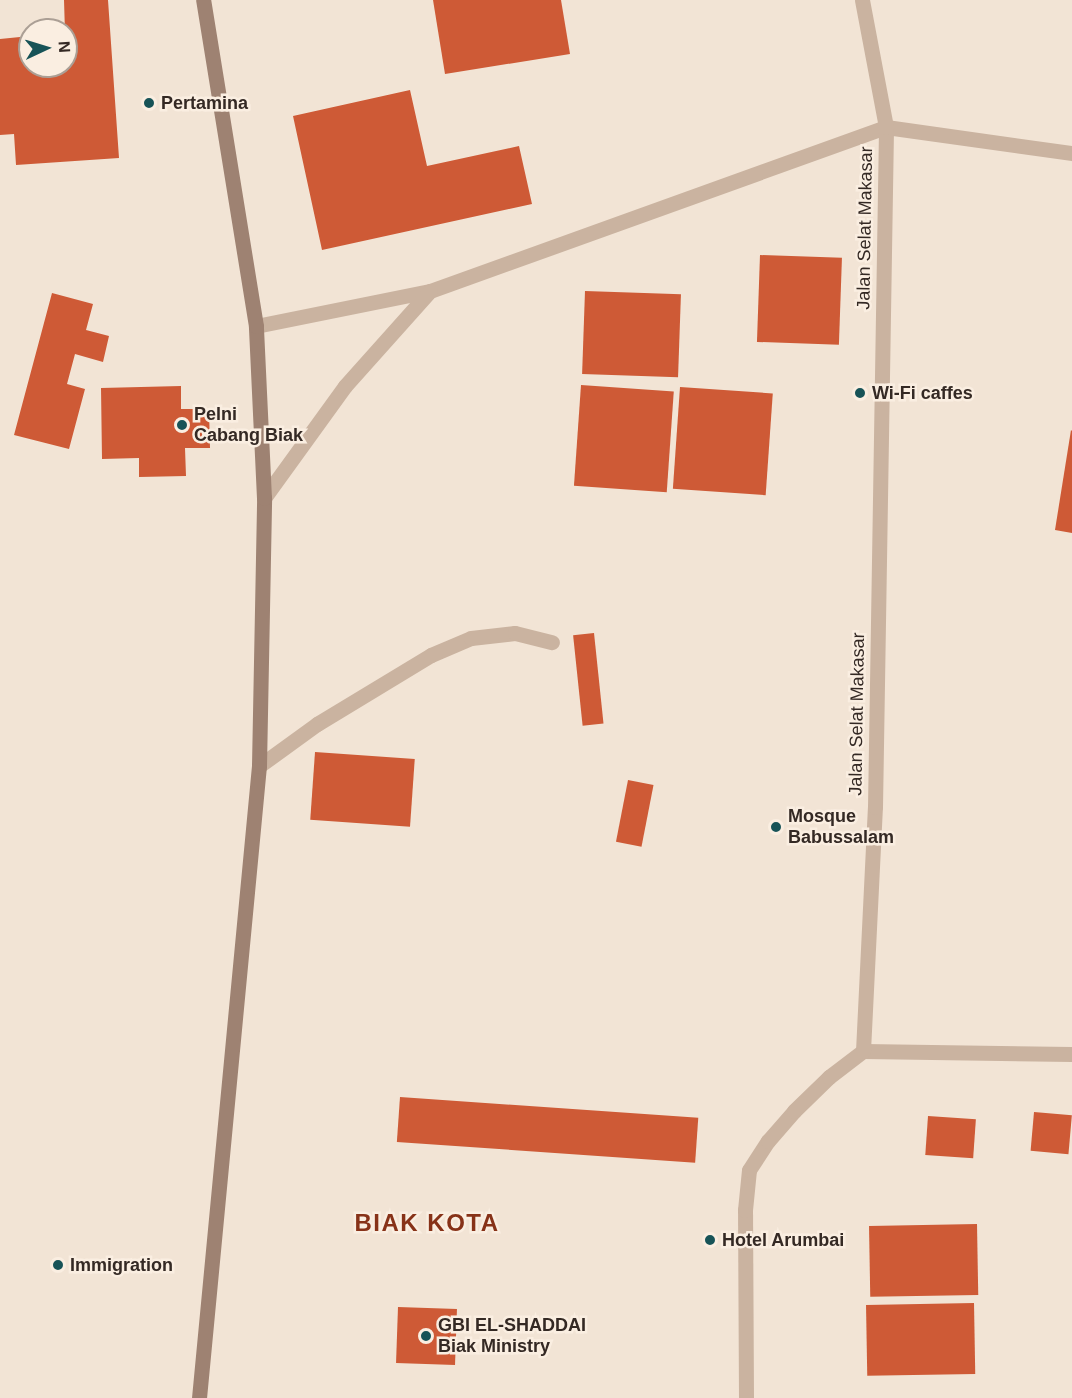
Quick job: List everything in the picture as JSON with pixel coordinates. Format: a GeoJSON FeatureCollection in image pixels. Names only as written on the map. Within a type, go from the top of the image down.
{"type":"FeatureCollection","features":[{"type":"Feature","properties":{"kind":"main road"},"geometry":{"type":"LineString","coordinates":[[199,1398],[259,766],[264,498],[256,326],[203,0]]}},
{"type":"Feature","properties":{"kind":"street","name":"Jalan Selat Makasar"},"geometry":{"type":"LineString","coordinates":[[862,0],[886,127],[875,807],[863,1051]]}},
{"type":"Feature","properties":{"kind":"street"},"geometry":{"type":"LineString","coordinates":[[256,326],[430,291],[886,127],[1072,153]]}},
{"type":"Feature","properties":{"kind":"street"},"geometry":{"type":"LineString","coordinates":[[264,498],[345,386],[430,291]]}},
{"type":"Feature","properties":{"kind":"street"},"geometry":{"type":"LineString","coordinates":[[259,766],[317,724],[431,655],[471,638],[515,633],[552,642]]}},
{"type":"Feature","properties":{"kind":"street"},"geometry":{"type":"LineString","coordinates":[[746,1398],[745,1220],[749,1170],[768,1141],[794,1111],[829,1077],[863,1051],[1072,1053]]}},
{"type":"Feature","properties":{"kind":"building"},"geometry":{"type":"Polygon","coordinates":[[[64,0],[108,0],[119,158],[16,165],[14,134],[0,135],[0,39],[18,37],[18,78],[78,78],[78,18],[65,18],[64,0]]]}},
{"type":"Feature","properties":{"kind":"building"},"geometry":{"type":"Polygon","coordinates":[[[433,0],[561,0],[570,54],[445,74],[433,0]]]}},
{"type":"Feature","properties":{"kind":"building"},"geometry":{"type":"Polygon","coordinates":[[[410,90],[427,166],[519,146],[532,204],[322,250],[293,116],[410,90]]]}},
{"type":"Feature","properties":{"kind":"building"},"geometry":{"type":"Polygon","coordinates":[[[760,255],[842,258],[839,345],[757,342],[760,255]]]}},
{"type":"Feature","properties":{"kind":"building"},"geometry":{"type":"Polygon","coordinates":[[[585,291],[681,294],[678,377],[582,374],[585,291]]]}},
{"type":"Feature","properties":{"kind":"building"},"geometry":{"type":"Polygon","coordinates":[[[52,293],[93,304],[86,330],[109,336],[103,362],[75,354],[67,384],[85,389],[69,449],[14,435],[52,293]]]}},
{"type":"Feature","properties":{"kind":"building"},"geometry":{"type":"Polygon","coordinates":[[[581,385],[674,391],[667,492],[574,486],[581,385]]]}},
{"type":"Feature","properties":{"kind":"building"},"geometry":{"type":"Polygon","coordinates":[[[181,386],[181,409],[209,409],[210,448],[185,448],[186,476],[139,477],[139,458],[102,459],[101,388],[181,386]]]}},
{"type":"Feature","properties":{"kind":"building"},"geometry":{"type":"Polygon","coordinates":[[[680,387],[773,393],[766,495],[673,489],[680,387]]]}},
{"type":"Feature","properties":{"kind":"building"},"geometry":{"type":"Polygon","coordinates":[[[1072,431],[1072,533],[1055,530],[1072,431]]]}},
{"type":"Feature","properties":{"kind":"building"},"geometry":{"type":"Polygon","coordinates":[[[594,633],[604,724],[583,726],[573,635],[594,633]]]}},
{"type":"Feature","properties":{"kind":"building"},"geometry":{"type":"Polygon","coordinates":[[[315,752],[415,759],[410,827],[310,820],[315,752]]]}},
{"type":"Feature","properties":{"kind":"building"},"geometry":{"type":"Polygon","coordinates":[[[628,780],[654,785],[642,847],[616,842],[628,780]]]}},
{"type":"Feature","properties":{"kind":"building"},"geometry":{"type":"Polygon","coordinates":[[[400,1097],[698,1118],[695,1163],[397,1142],[400,1097]]]}},
{"type":"Feature","properties":{"kind":"building"},"geometry":{"type":"Polygon","coordinates":[[[1034,1112],[1072,1115],[1068,1154],[1031,1151],[1034,1112]]]}},
{"type":"Feature","properties":{"kind":"building"},"geometry":{"type":"Polygon","coordinates":[[[928,1116],[976,1119],[973,1158],[925,1155],[928,1116]]]}},
{"type":"Feature","properties":{"kind":"building"},"geometry":{"type":"Polygon","coordinates":[[[977,1224],[978,1295],[870,1297],[869,1226],[977,1224]]]}},
{"type":"Feature","properties":{"kind":"building"},"geometry":{"type":"Polygon","coordinates":[[[974,1303],[975,1374],[867,1376],[866,1305],[974,1303]]]}},
{"type":"Feature","properties":{"kind":"building","name":"GBI EL-SHADDAI Biak Ministry"},"geometry":{"type":"Polygon","coordinates":[[[398,1307],[457,1309],[455,1365],[396,1363],[398,1307]]]}},
{"type":"Feature","properties":{"kind":"place","name":"Pertamina"},"geometry":{"type":"Point","coordinates":[149,103]}},
{"type":"Feature","properties":{"kind":"place","name":"Wi-Fi caffes"},"geometry":{"type":"Point","coordinates":[860,393]}},
{"type":"Feature","properties":{"kind":"place","name":"Pelni Cabang Biak"},"geometry":{"type":"Point","coordinates":[182,425]}},
{"type":"Feature","properties":{"kind":"place","name":"Mosque Babussalam"},"geometry":{"type":"Point","coordinates":[776,827]}},
{"type":"Feature","properties":{"kind":"place","name":"Hotel Arumbai"},"geometry":{"type":"Point","coordinates":[710,1240]}},
{"type":"Feature","properties":{"kind":"place","name":"Immigration"},"geometry":{"type":"Point","coordinates":[58,1265]}},
{"type":"Feature","properties":{"kind":"place","name":"GBI EL-SHADDAI Biak Ministry"},"geometry":{"type":"Point","coordinates":[426,1336]}},
{"type":"Feature","properties":{"kind":"district","name":"BIAK KOTA"},"geometry":{"type":"Point","coordinates":[427,1223]}}]}
